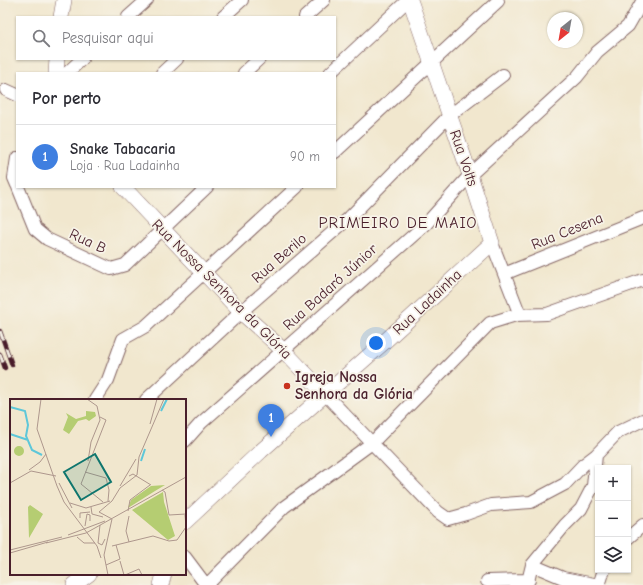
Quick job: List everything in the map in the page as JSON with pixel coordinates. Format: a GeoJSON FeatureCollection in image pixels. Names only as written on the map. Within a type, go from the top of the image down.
{"type":"FeatureCollection","features":[{"type":"Feature","properties":{"kind":"street"},"geometry":{"type":"LineString","coordinates":[[61,16],[64,0]]}},
{"type":"Feature","properties":{"kind":"street"},"geometry":{"type":"LineString","coordinates":[[129,16],[147,0]]}},
{"type":"Feature","properties":{"kind":"street"},"geometry":{"type":"LineString","coordinates":[[224,16],[242,0]]}},
{"type":"Feature","properties":{"kind":"street"},"geometry":{"type":"LineString","coordinates":[[306,16],[324,0]]}},
{"type":"Feature","properties":{"kind":"street"},"geometry":{"type":"LineString","coordinates":[[331,72],[409,0]]}},
{"type":"Feature","properties":{"kind":"street","name":"Rua Volts"},"geometry":{"type":"LineString","coordinates":[[409,0],[492,243],[520,315]]}},
{"type":"Feature","properties":{"kind":"street","name":"Rua Badaró Júnior"},"geometry":{"type":"LineString","coordinates":[[186,440],[201,424],[426,224],[470,175],[577,77],[597,52],[628,26],[643,0]]}},
{"type":"Feature","properties":{"kind":"street"},"geometry":{"type":"LineString","coordinates":[[336,151],[498,1]]}},
{"type":"Feature","properties":{"kind":"street"},"geometry":{"type":"LineString","coordinates":[[56,72],[57,60]]}},
{"type":"Feature","properties":{"kind":"street"},"geometry":{"type":"LineString","coordinates":[[68,72],[81,60]]}},
{"type":"Feature","properties":{"kind":"street"},"geometry":{"type":"LineString","coordinates":[[163,72],[176,60]]}},
{"type":"Feature","properties":{"kind":"street"},"geometry":{"type":"LineString","coordinates":[[245,72],[258,60]]}},
{"type":"Feature","properties":{"kind":"street","name":"Rua Berilo"},"geometry":{"type":"LineString","coordinates":[[147,399],[241,312],[349,218],[449,116],[503,76]]}},
{"type":"Feature","properties":{"kind":"street","name":"Rua B"},"geometry":{"type":"LineString","coordinates":[[16,165],[14,178],[16,183]]}},
{"type":"Feature","properties":{"kind":"street","name":"Rua B"},"geometry":{"type":"LineString","coordinates":[[18,188],[35,229],[47,239],[111,269],[126,265],[206,188]]}},
{"type":"Feature","properties":{"kind":"street","name":"Rua Nossa Senhora da Glória"},"geometry":{"type":"LineString","coordinates":[[124,188],[241,312],[284,351],[438,512],[448,519],[492,504],[531,502],[565,484],[583,465],[596,455]]}},
{"type":"Feature","properties":{"kind":"street"},"geometry":{"type":"LineString","coordinates":[[96,399],[108,380],[122,339],[146,326],[296,188]]}},
{"type":"Feature","properties":{"kind":"street","name":"Rua Cesena"},"geometry":{"type":"LineString","coordinates":[[504,274],[643,218]]}},
{"type":"Feature","properties":{"kind":"street","name":"Rua Ladainha"},"geometry":{"type":"LineString","coordinates":[[186,521],[261,451],[382,344],[492,243]]}},
{"type":"Feature","properties":{"kind":"street"},"geometry":{"type":"LineString","coordinates":[[186,558],[207,585],[284,507],[372,443],[490,323],[520,315],[548,314],[643,280]]}},
{"type":"Feature","properties":{"kind":"street"},"geometry":{"type":"LineString","coordinates":[[487,581],[528,582],[532,565],[565,525],[581,509],[593,486],[596,455],[618,432],[643,420]]}},
{"type":"Feature","properties":{"kind":"street"},"geometry":{"type":"LineString","coordinates":[[629,537],[643,525]]}},
{"type":"Feature","properties":{"kind":"street"},"geometry":{"type":"LineString","coordinates":[[532,565],[563,578],[599,584],[603,573]]}},
{"type":"Feature","properties":{"kind":"street"},"geometry":{"type":"LineString","coordinates":[[161,585],[164,575]]}},
{"type":"Feature","properties":{"kind":"railway"},"geometry":{"type":"LineString","coordinates":[[0,331],[12,365]]}},
{"type":"Feature","properties":{"kind":"railway"},"geometry":{"type":"LineString","coordinates":[[0,354],[5,368]]}},
{"type":"Feature","properties":{"kind":"place","name":"Igreja Nossa Senhora da Glória"},"geometry":{"type":"Point","coordinates":[287,386]}},
{"type":"Feature","properties":{"kind":"place","name":"Snake Tabacaria"},"geometry":{"type":"Point","coordinates":[271,437]}},
{"type":"Feature","properties":{"kind":"district","name":"PRIMEIRO DE MAIO"},"geometry":{"type":"Point","coordinates":[398,222]}}]}
